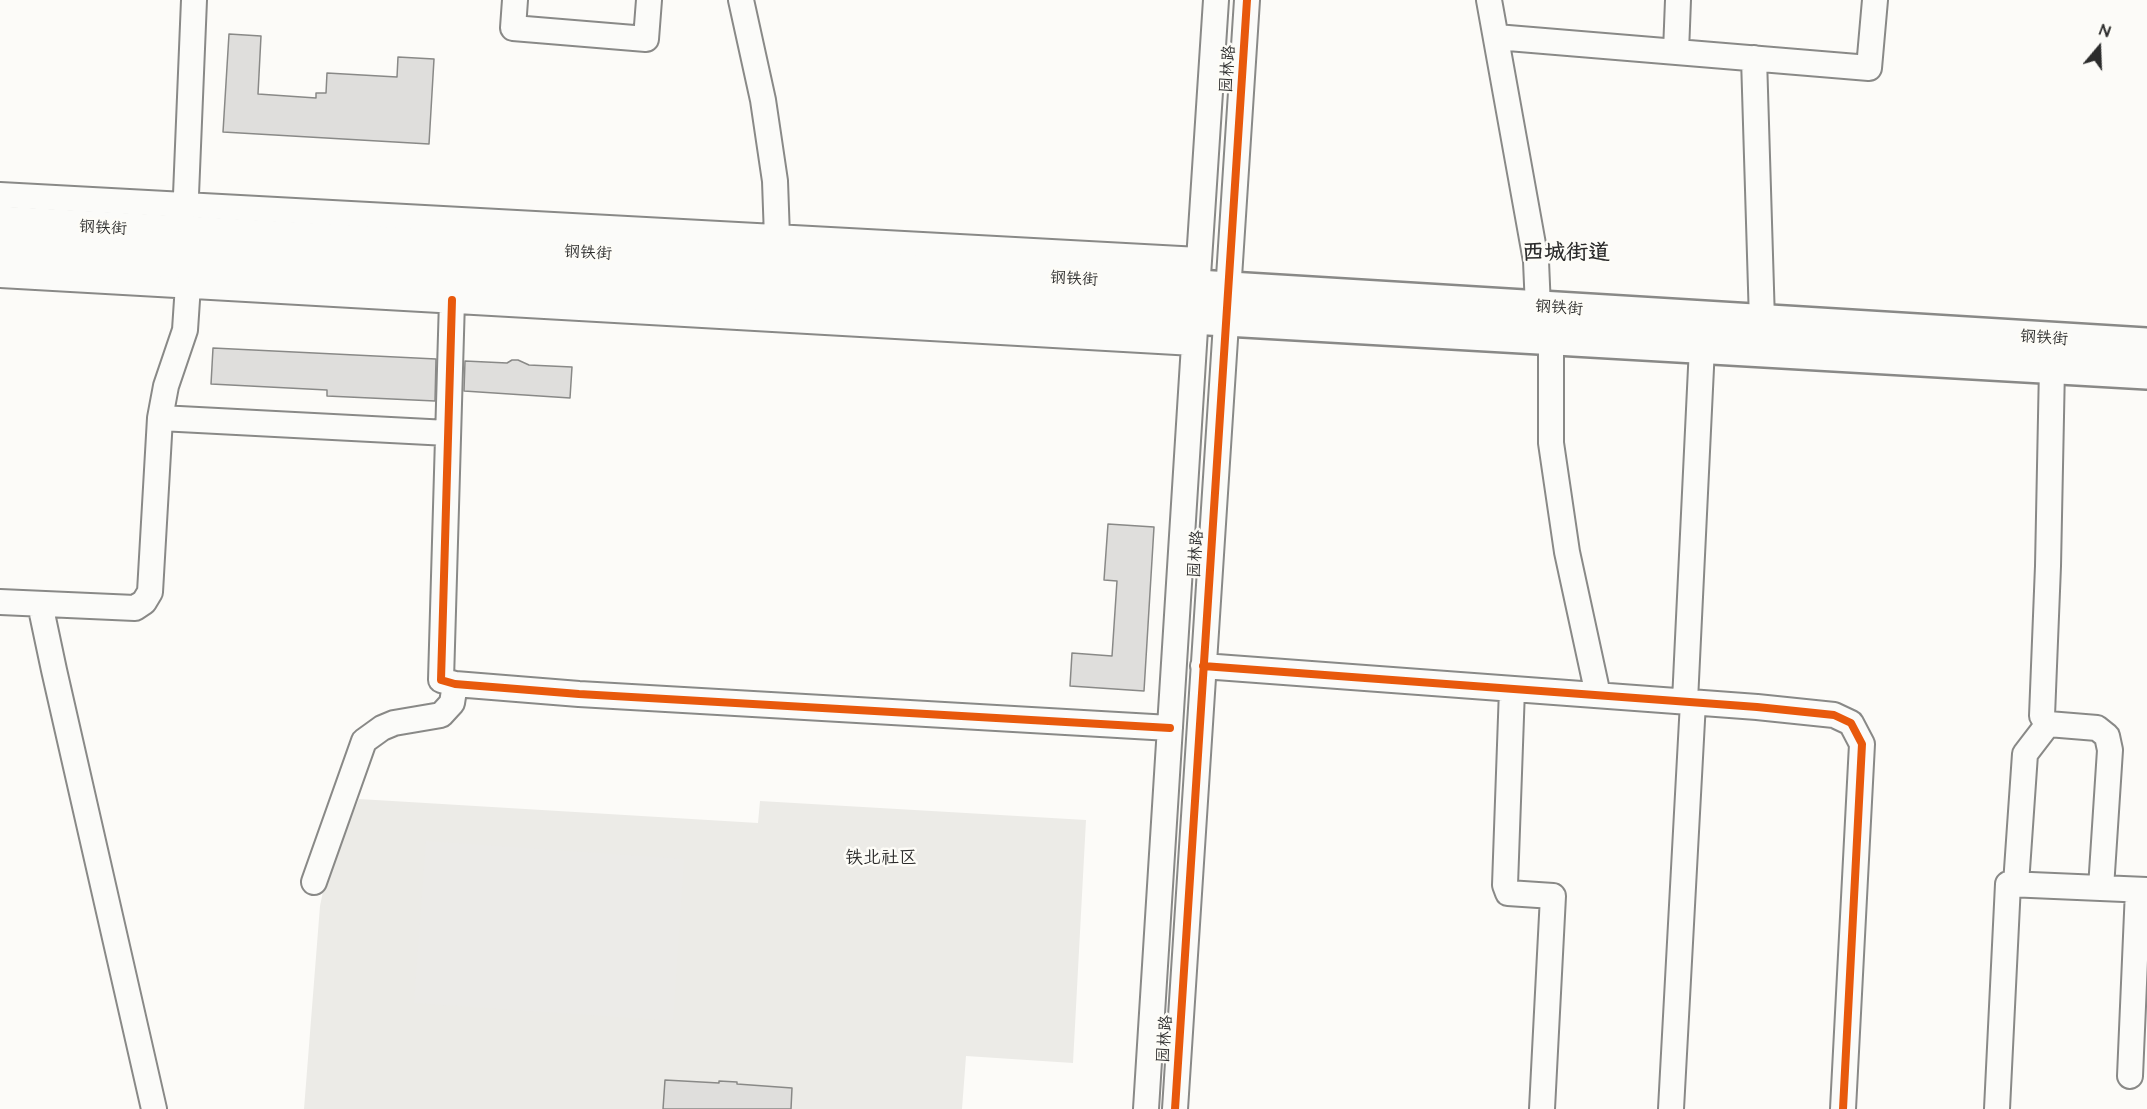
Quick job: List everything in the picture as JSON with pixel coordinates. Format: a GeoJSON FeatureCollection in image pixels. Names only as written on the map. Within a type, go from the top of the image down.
{"type":"FeatureCollection","features":[{"type":"Feature","properties":{"kind":"highway","name":"钢铁街"},"geometry":{"type":"LineString","coordinates":[[0,223],[185,219],[1207,302],[1551,338],[2147,372]]}},
{"type":"Feature","properties":{"kind":"highway","name":"钢铁街"},"geometry":{"type":"LineString","coordinates":[[0,251],[1207,302],[1538,308],[2147,345]]}},
{"type":"Feature","properties":{"kind":"street"},"geometry":{"type":"LineString","coordinates":[[185,219],[194,0]]}},
{"type":"Feature","properties":{"kind":"street"},"geometry":{"type":"LineString","coordinates":[[515,0],[513,28],[646,39],[649,0]]}},
{"type":"Feature","properties":{"kind":"street"},"geometry":{"type":"LineString","coordinates":[[741,0],[763,100],[774,181],[777,237]]}},
{"type":"Feature","properties":{"kind":"street","name":"园林路"},"geometry":{"type":"LineString","coordinates":[[1175,1109],[1203,666],[1207,302],[1216,0]]}},
{"type":"Feature","properties":{"kind":"street","name":"园林路"},"geometry":{"type":"LineString","coordinates":[[1146,1109],[1170,728],[1207,302],[1247,0]]}},
{"type":"Feature","properties":{"kind":"street"},"geometry":{"type":"LineString","coordinates":[[1489,0],[1536,261],[1538,308]]}},
{"type":"Feature","properties":{"kind":"street"},"geometry":{"type":"LineString","coordinates":[[1676,52],[1678,0]]}},
{"type":"Feature","properties":{"kind":"street"},"geometry":{"type":"LineString","coordinates":[[1496,37],[1869,68],[1875,0]]}},
{"type":"Feature","properties":{"kind":"street"},"geometry":{"type":"LineString","coordinates":[[1754,58],[1762,321]]}},
{"type":"Feature","properties":{"kind":"street"},"geometry":{"type":"LineString","coordinates":[[0,195],[185,219],[777,237],[1207,302]]}},
{"type":"Feature","properties":{"kind":"street"},"geometry":{"type":"LineString","coordinates":[[0,275],[452,300],[1207,302]]}},
{"type":"Feature","properties":{"kind":"street"},"geometry":{"type":"LineString","coordinates":[[0,602],[135,608],[144,602],[150,592],[160,418],[166,386],[185,330],[188,285]]}},
{"type":"Feature","properties":{"kind":"street"},"geometry":{"type":"LineString","coordinates":[[452,300],[441,680],[455,684],[579,694],[1170,728]]}},
{"type":"Feature","properties":{"kind":"street"},"geometry":{"type":"LineString","coordinates":[[1551,338],[1551,443],[1567,552],[1598,695]]}},
{"type":"Feature","properties":{"kind":"street"},"geometry":{"type":"LineString","coordinates":[[1671,1109],[1702,347]]}},
{"type":"Feature","properties":{"kind":"street"},"geometry":{"type":"LineString","coordinates":[[2052,367],[2042,716],[2048,724],[2097,728],[2107,736],[2110,750],[2101,888]]}},
{"type":"Feature","properties":{"kind":"street"},"geometry":{"type":"LineString","coordinates":[[160,418],[448,434]]}},
{"type":"Feature","properties":{"kind":"street"},"geometry":{"type":"LineString","coordinates":[[40,604],[153,1109]]}},
{"type":"Feature","properties":{"kind":"street"},"geometry":{"type":"LineString","coordinates":[[1203,666],[1689,702],[1834,715],[1851,723],[1862,744],[1843,1109]]}},
{"type":"Feature","properties":{"kind":"street"},"geometry":{"type":"LineString","coordinates":[[314,882],[364,741],[382,728],[394,723],[441,715],[452,703],[455,684]]}},
{"type":"Feature","properties":{"kind":"street"},"geometry":{"type":"LineString","coordinates":[[1512,689],[1505,885],[1508,893],[1553,896],[1542,1109]]}},
{"type":"Feature","properties":{"kind":"street"},"geometry":{"type":"LineString","coordinates":[[2016,884],[2025,754],[2048,724]]}},
{"type":"Feature","properties":{"kind":"street"},"geometry":{"type":"LineString","coordinates":[[1997,1109],[2008,884],[2142,890],[2130,1076]]}},
{"type":"Feature","properties":{"kind":"shaded area"},"geometry":{"type":"Polygon","coordinates":[[[359,799],[758,823],[760,801],[1086,820],[1073,1063],[966,1056],[962,1109],[304,1109],[320,906],[326,877],[359,799]]]}},
{"type":"Feature","properties":{"kind":"shaded area"},"geometry":{"type":"Polygon","coordinates":[[[426,841],[684,859],[673,1021],[414,1003],[426,841]]]}},
{"type":"Feature","properties":{"kind":"building"},"geometry":{"type":"Polygon","coordinates":[[[229,34],[261,36],[258,94],[316,98],[316,93],[326,93],[327,73],[397,77],[398,57],[434,59],[429,144],[223,132],[229,34]]]}},
{"type":"Feature","properties":{"kind":"building"},"geometry":{"type":"Polygon","coordinates":[[[213,348],[436,359],[435,401],[327,396],[327,390],[211,384],[213,348]]]}},
{"type":"Feature","properties":{"kind":"building"},"geometry":{"type":"Polygon","coordinates":[[[512,360],[529,365],[572,367],[570,398],[464,391],[465,361],[507,363],[512,360]]]}},
{"type":"Feature","properties":{"kind":"building"},"geometry":{"type":"Polygon","coordinates":[[[1108,524],[1154,527],[1144,691],[1070,686],[1072,653],[1112,656],[1117,581],[1104,580],[1108,524]]]}},
{"type":"Feature","properties":{"kind":"building"},"geometry":{"type":"Polygon","coordinates":[[[665,1080],[737,1082],[737,1084],[792,1088],[791,1109],[663,1109],[665,1080]]]}},
{"type":"Feature","properties":{"kind":"cycle path"},"geometry":{"type":"LineString","coordinates":[[1175,1109],[1247,0]]}},
{"type":"Feature","properties":{"kind":"cycle path"},"geometry":{"type":"LineString","coordinates":[[452,300],[441,680],[455,684],[579,694],[1170,728]]}},
{"type":"Feature","properties":{"kind":"cycle path"},"geometry":{"type":"LineString","coordinates":[[1203,666],[1757,707],[1834,715],[1851,723],[1862,744],[1843,1109]]}},
{"type":"Feature","properties":{"kind":"district","name":"西城街道"},"geometry":{"type":"Point","coordinates":[1566,254]}},
{"type":"Feature","properties":{"kind":"district","name":"铁北社区"},"geometry":{"type":"Point","coordinates":[881,859]}}]}
